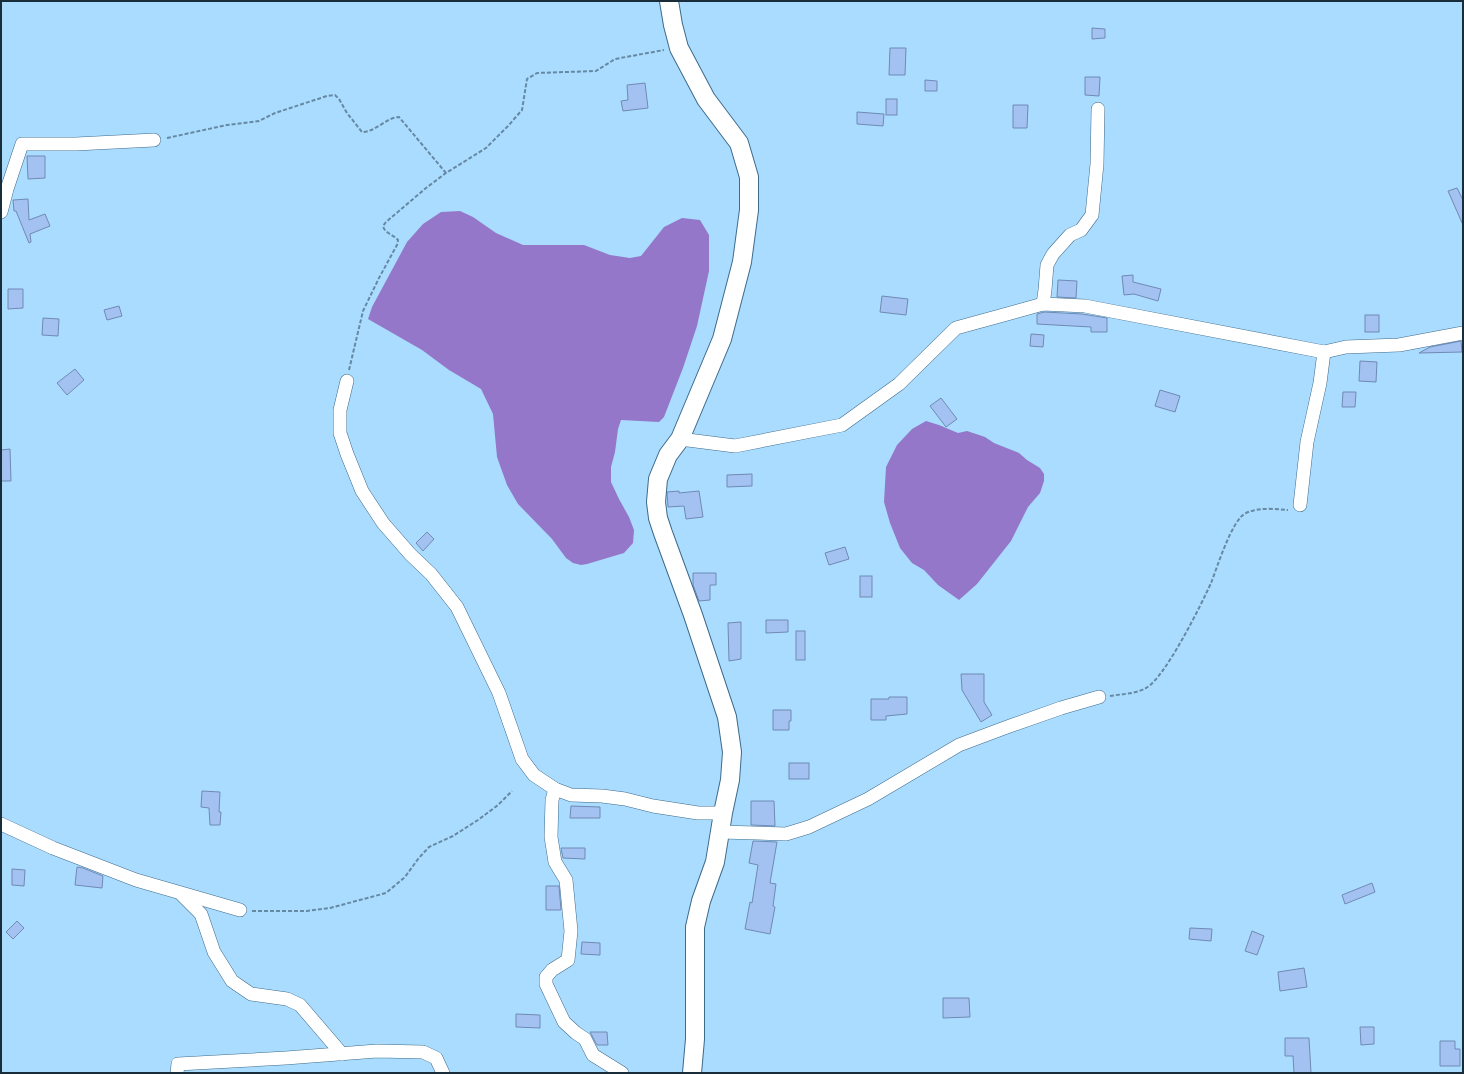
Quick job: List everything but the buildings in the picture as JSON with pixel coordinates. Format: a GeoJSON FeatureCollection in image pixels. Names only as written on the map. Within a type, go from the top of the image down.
{"type":"FeatureCollection","features":[{"type":"Feature","properties":{"kind":"street"},"geometry":{"type":"LineString","coordinates":[[669,1],[678,48],[706,99],[739,143],[749,177],[749,210],[746,238],[742,262],[722,339],[680,439],[668,455],[658,479],[656,502],[658,518],[693,615],[727,717],[732,752],[730,780],[715,862],[701,901],[695,927],[695,1039],[692,1073]]}},
{"type":"Feature","properties":{"kind":"street"},"geometry":{"type":"LineString","coordinates":[[1043,304],[1047,265],[1053,254],[1070,235],[1081,230],[1092,215],[1097,164],[1098,109]]}},
{"type":"Feature","properties":{"kind":"street"},"geometry":{"type":"LineString","coordinates":[[1,212],[22,144],[154,140]]}},
{"type":"Feature","properties":{"kind":"street"},"geometry":{"type":"LineString","coordinates":[[680,439],[735,446],[842,425],[899,384],[956,328],[1043,304],[1085,306],[1324,352],[1346,347],[1399,345],[1463,333]]}},
{"type":"Feature","properties":{"kind":"street"},"geometry":{"type":"LineString","coordinates":[[1300,505],[1307,442],[1320,383],[1324,352]]}},
{"type":"Feature","properties":{"kind":"street"},"geometry":{"type":"LineString","coordinates":[[347,381],[340,410],[340,433],[362,491],[383,523],[410,554],[431,574],[457,607],[499,693],[522,759],[534,775],[555,788],[571,795],[602,796],[625,799],[653,806],[698,813],[724,813]]}},
{"type":"Feature","properties":{"kind":"street"},"geometry":{"type":"LineString","coordinates":[[721,832],[786,834],[810,827],[868,799],[959,745],[1041,715],[1099,697]]}},
{"type":"Feature","properties":{"kind":"street"},"geometry":{"type":"LineString","coordinates":[[555,788],[552,800],[551,837],[555,862],[566,880],[571,931],[568,960],[552,970],[546,977],[546,984],[564,1022],[585,1039],[593,1055],[622,1073]]}},
{"type":"Feature","properties":{"kind":"street"},"geometry":{"type":"LineString","coordinates":[[1,824],[96,866],[182,895],[240,910]]}},
{"type":"Feature","properties":{"kind":"street"},"geometry":{"type":"LineString","coordinates":[[182,895],[201,914],[214,952],[232,981],[251,994],[286,999],[300,1005],[342,1054]]}},
{"type":"Feature","properties":{"kind":"street"},"geometry":{"type":"LineString","coordinates":[[177,1073],[178,1064],[377,1051],[423,1052],[436,1058],[442,1073]]}},
{"type":"Feature","properties":{"kind":"path"},"geometry":{"type":"LineString","coordinates":[[347,381],[363,311],[398,240],[396,237],[386,232],[383,226],[426,188],[446,173],[486,148],[508,126],[522,110],[527,79],[537,73],[596,71],[614,59],[678,48]]}},
{"type":"Feature","properties":{"kind":"path"},"geometry":{"type":"LineString","coordinates":[[154,140],[227,125],[259,121],[275,113],[327,96],[335,95],[362,132],[368,132],[393,118],[400,117],[446,173]]}},
{"type":"Feature","properties":{"kind":"path"},"geometry":{"type":"LineString","coordinates":[[1099,697],[1126,694],[1146,688],[1165,670],[1211,583],[1236,522],[1245,513],[1262,509],[1294,510],[1300,505]]}},
{"type":"Feature","properties":{"kind":"path"},"geometry":{"type":"LineString","coordinates":[[240,910],[308,911],[330,908],[386,893],[405,877],[429,847],[453,836],[478,820],[498,805],[512,791]]}},
{"type":"Feature","properties":{"kind":"shaded area"},"geometry":{"type":"Polygon","coordinates":[[[460,211],[473,217],[496,233],[523,245],[584,245],[610,255],[630,258],[641,256],[664,227],[682,218],[700,220],[709,235],[709,271],[697,326],[664,417],[659,422],[621,420],[618,429],[615,452],[611,467],[611,482],[634,530],[633,543],[624,553],[581,565],[573,563],[566,558],[552,539],[518,504],[507,485],[497,457],[493,414],[481,389],[449,370],[422,350],[368,319],[372,307],[407,242],[423,224],[441,212],[460,211]]]}},
{"type":"Feature","properties":{"kind":"shaded area"},"geometry":{"type":"Polygon","coordinates":[[[926,421],[958,433],[967,431],[985,437],[994,443],[1019,453],[1040,468],[1044,474],[1044,481],[1040,493],[1028,507],[1011,541],[977,584],[959,600],[938,585],[924,570],[912,563],[900,548],[890,523],[884,502],[886,467],[897,445],[912,429],[926,421]]]}}]}
